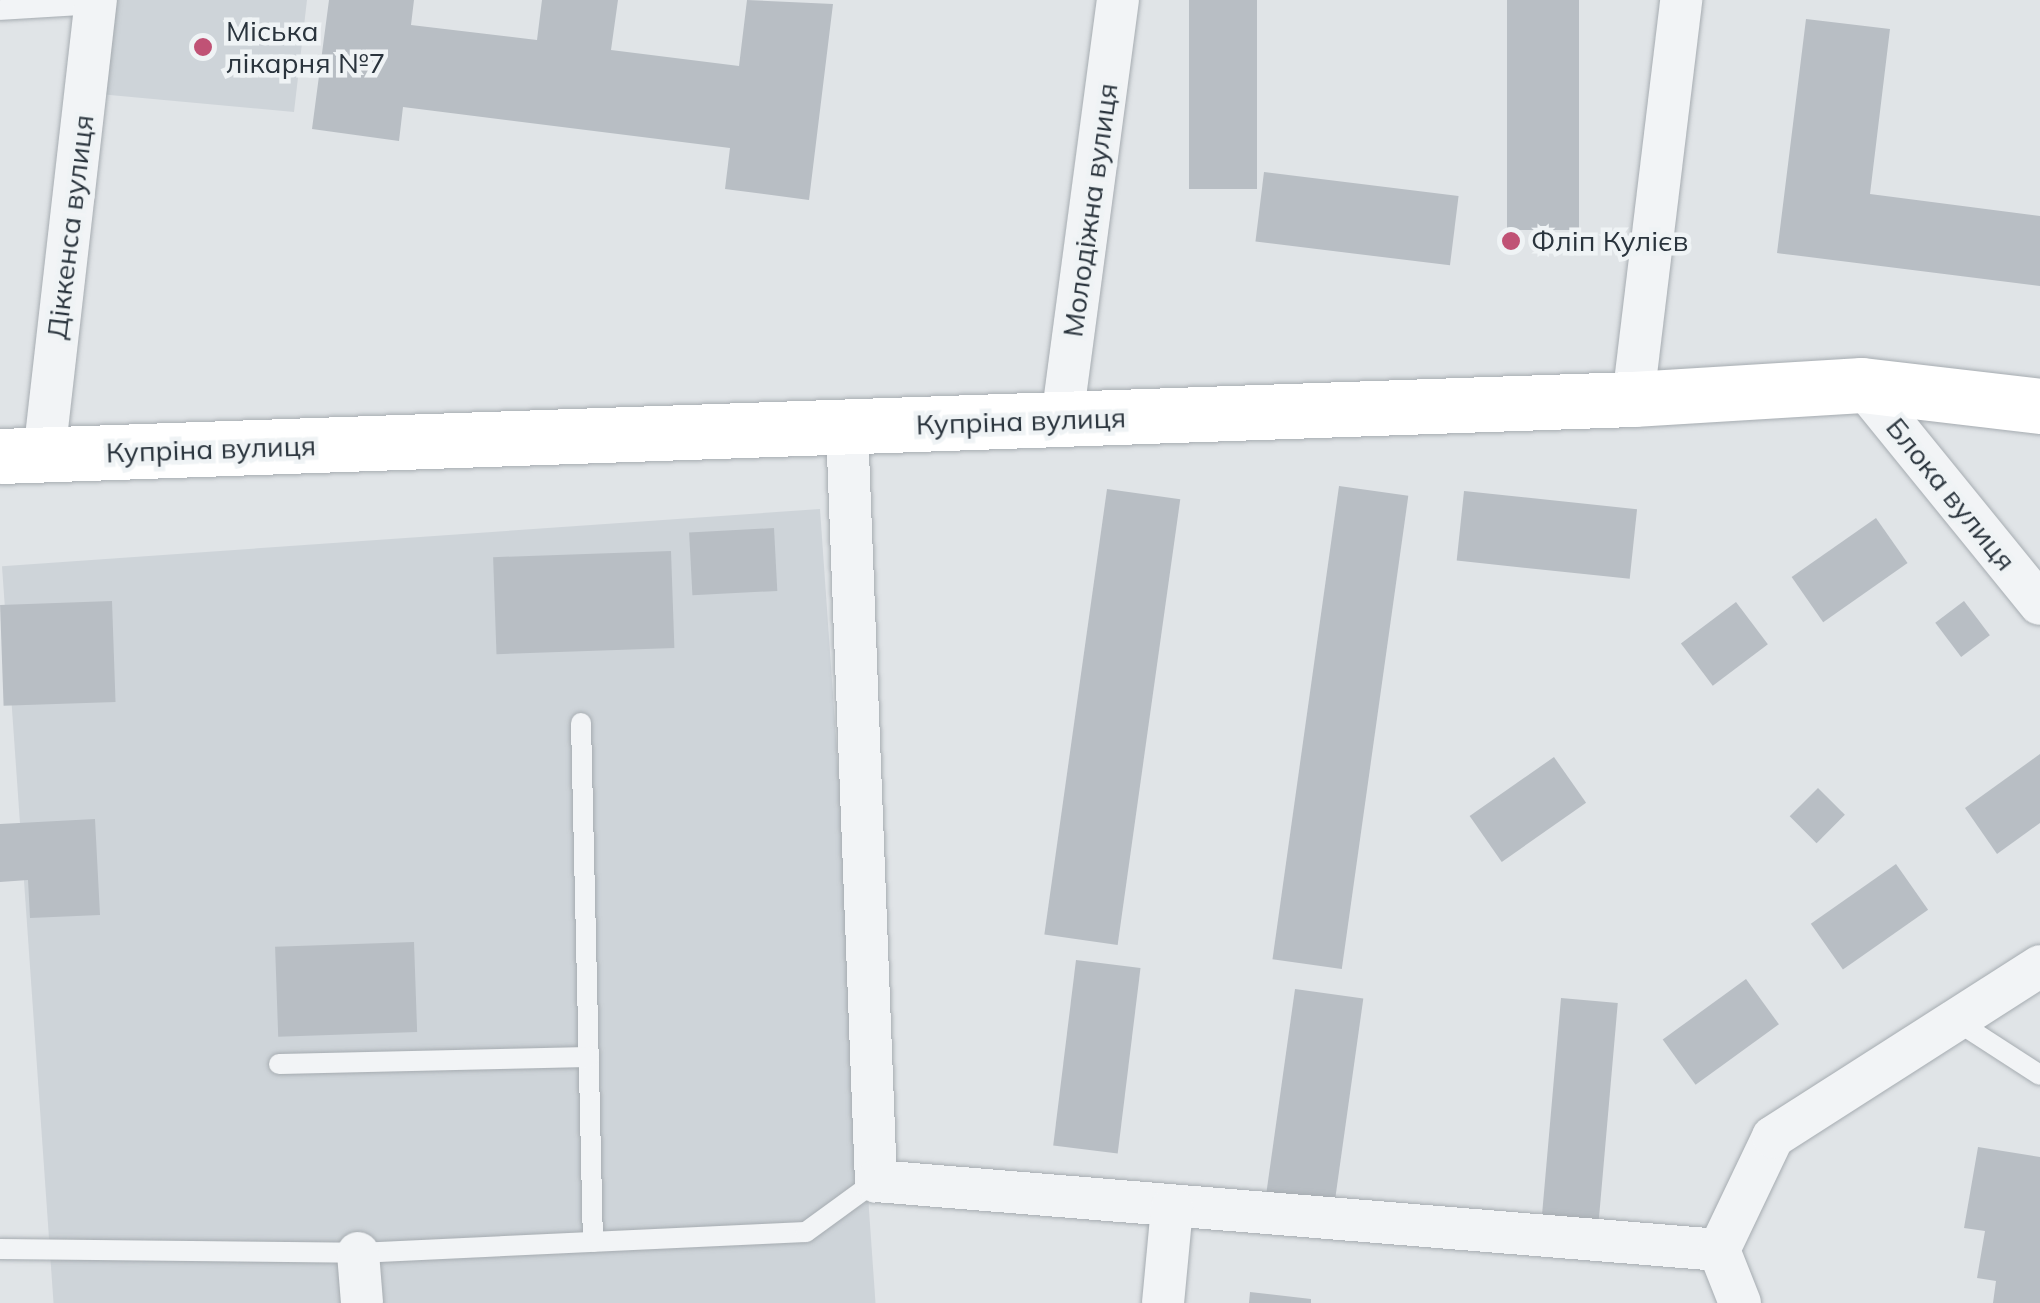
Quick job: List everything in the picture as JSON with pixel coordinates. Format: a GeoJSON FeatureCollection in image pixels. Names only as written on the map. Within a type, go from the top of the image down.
{"type":"FeatureCollection","features":[{"type":"Feature","properties":{"kind":"main road","name":"Купріна вулиця"},"geometry":{"type":"LineString","coordinates":[[22,456],[1633,400],[1862,385],[2040,406]]}},
{"type":"Feature","properties":{"kind":"street","name":"Молодіжна вулиця"},"geometry":{"type":"LineString","coordinates":[[1062,419],[1118,0]]}},
{"type":"Feature","properties":{"kind":"street"},"geometry":{"type":"LineString","coordinates":[[1633,400],[1680,0]]}},
{"type":"Feature","properties":{"kind":"street","name":"Діккенса вулиця"},"geometry":{"type":"LineString","coordinates":[[22,456],[96,2]]}},
{"type":"Feature","properties":{"kind":"street","name":"Блока вулиця"},"geometry":{"type":"LineString","coordinates":[[1862,385],[2040,604]]}},
{"type":"Feature","properties":{"kind":"street"},"geometry":{"type":"LineString","coordinates":[[847,427],[876,1181],[1719,1250]]}},
{"type":"Feature","properties":{"kind":"street"},"geometry":{"type":"LineString","coordinates":[[1740,1303],[1719,1250],[1773,1138],[2040,966]]}},
{"type":"Feature","properties":{"kind":"street"},"geometry":{"type":"LineString","coordinates":[[1163,1303],[1172,1207]]}},
{"type":"Feature","properties":{"kind":"street"},"geometry":{"type":"LineString","coordinates":[[358,1254],[362,1303]]}},
{"type":"Feature","properties":{"kind":"lane"},"geometry":{"type":"LineString","coordinates":[[0,10],[96,2]]}},
{"type":"Feature","properties":{"kind":"lane"},"geometry":{"type":"LineString","coordinates":[[582,723],[593,1242]]}},
{"type":"Feature","properties":{"kind":"lane"},"geometry":{"type":"LineString","coordinates":[[1955,1020],[2040,1076]]}},
{"type":"Feature","properties":{"kind":"lane"},"geometry":{"type":"LineString","coordinates":[[279,1064],[589,1056]]}},
{"type":"Feature","properties":{"kind":"lane"},"geometry":{"type":"LineString","coordinates":[[0,1249],[358,1254],[806,1232],[876,1181]]}},
{"type":"Feature","properties":{"kind":"shaded area","name":"Міська лікарня №7"},"geometry":{"type":"Polygon","coordinates":[[[111,0],[307,0],[294,112],[99,94],[111,0]]]}},
{"type":"Feature","properties":{"kind":"shaded area"},"geometry":{"type":"Polygon","coordinates":[[[820,509],[876,1303],[54,1303],[2,566],[820,509]]]}},
{"type":"Feature","properties":{"kind":"building"},"geometry":{"type":"Polygon","coordinates":[[[329,0],[414,0],[411,25],[537,40],[542,0],[618,0],[611,50],[739,66],[747,0],[833,4],[809,200],[725,189],[730,148],[403,107],[399,141],[312,129],[329,0]]]}},
{"type":"Feature","properties":{"kind":"building"},"geometry":{"type":"Polygon","coordinates":[[[1189,0],[1257,0],[1257,189],[1189,189],[1189,0]]]}},
{"type":"Feature","properties":{"kind":"building"},"geometry":{"type":"Polygon","coordinates":[[[1507,0],[1579,0],[1579,230],[1507,230],[1507,0]]]}},
{"type":"Feature","properties":{"kind":"building"},"geometry":{"type":"Polygon","coordinates":[[[1806,19],[1890,29],[1870,194],[2040,216],[2040,286],[1777,253],[1806,19]]]}},
{"type":"Feature","properties":{"kind":"building"},"geometry":{"type":"Polygon","coordinates":[[[1264,172],[1459,196],[1450,265],[1255,241],[1264,172]]]}},
{"type":"Feature","properties":{"kind":"building"},"geometry":{"type":"Polygon","coordinates":[[[1339,486],[1408,496],[1342,969],[1272,959],[1339,486]]]}},
{"type":"Feature","properties":{"kind":"building"},"geometry":{"type":"Polygon","coordinates":[[[1107,489],[1180,499],[1118,945],[1044,935],[1107,489]]]}},
{"type":"Feature","properties":{"kind":"building"},"geometry":{"type":"Polygon","coordinates":[[[1464,491],[1637,509],[1630,579],[1457,561],[1464,491]]]}},
{"type":"Feature","properties":{"kind":"building"},"geometry":{"type":"Polygon","coordinates":[[[1876,518],[1908,563],[1823,622],[1792,577],[1876,518]]]}},
{"type":"Feature","properties":{"kind":"building"},"geometry":{"type":"Polygon","coordinates":[[[774,528],[777,591],[692,595],[689,532],[774,528]]]}},
{"type":"Feature","properties":{"kind":"building"},"geometry":{"type":"Polygon","coordinates":[[[671,551],[674,648],[496,654],[493,557],[671,551]]]}},
{"type":"Feature","properties":{"kind":"building"},"geometry":{"type":"Polygon","coordinates":[[[112,601],[116,702],[4,706],[0,605],[112,601]]]}},
{"type":"Feature","properties":{"kind":"building"},"geometry":{"type":"Polygon","coordinates":[[[1964,601],[1990,635],[1961,657],[1935,623],[1964,601]]]}},
{"type":"Feature","properties":{"kind":"building"},"geometry":{"type":"Polygon","coordinates":[[[1736,602],[1768,644],[1713,686],[1681,644],[1736,602]]]}},
{"type":"Feature","properties":{"kind":"building"},"geometry":{"type":"Polygon","coordinates":[[[2040,754],[2040,823],[1997,854],[1965,808],[2040,754]]]}},
{"type":"Feature","properties":{"kind":"building"},"geometry":{"type":"Polygon","coordinates":[[[1554,757],[1586,803],[1502,862],[1470,816],[1554,757]]]}},
{"type":"Feature","properties":{"kind":"building"},"geometry":{"type":"Polygon","coordinates":[[[1818,788],[1845,815],[1817,843],[1790,816],[1818,788]]]}},
{"type":"Feature","properties":{"kind":"building"},"geometry":{"type":"Polygon","coordinates":[[[95,819],[100,915],[30,918],[28,880],[0,882],[0,824],[95,819]]]}},
{"type":"Feature","properties":{"kind":"building"},"geometry":{"type":"Polygon","coordinates":[[[1896,864],[1928,910],[1843,970],[1811,924],[1896,864]]]}},
{"type":"Feature","properties":{"kind":"building"},"geometry":{"type":"Polygon","coordinates":[[[414,942],[417,1032],[278,1037],[275,947],[414,942]]]}},
{"type":"Feature","properties":{"kind":"building"},"geometry":{"type":"Polygon","coordinates":[[[1076,960],[1141,968],[1118,1154],[1053,1146],[1076,960]]]}},
{"type":"Feature","properties":{"kind":"building"},"geometry":{"type":"Polygon","coordinates":[[[1746,979],[1779,1024],[1696,1085],[1663,1040],[1746,979]]]}},
{"type":"Feature","properties":{"kind":"building"},"geometry":{"type":"Polygon","coordinates":[[[1295,989],[1363,999],[1334,1211],[1265,1201],[1295,989]]]}},
{"type":"Feature","properties":{"kind":"building"},"geometry":{"type":"Polygon","coordinates":[[[1561,998],[1618,1003],[1598,1234],[1541,1229],[1561,998]]]}},
{"type":"Feature","properties":{"kind":"building"},"geometry":{"type":"Polygon","coordinates":[[[1978,1147],[2040,1157],[2040,1303],[1993,1303],[1996,1281],[1977,1278],[1985,1231],[1964,1228],[1978,1147]]]}},
{"type":"Feature","properties":{"kind":"building"},"geometry":{"type":"Polygon","coordinates":[[[1250,1292],[1311,1299],[1311,1303],[1249,1303],[1250,1292]]]}},
{"type":"Feature","properties":{"kind":"place","name":"Міська лікарня №7"},"geometry":{"type":"Point","coordinates":[203,47]}},
{"type":"Feature","properties":{"kind":"place","name":"Фліп Кулієв"},"geometry":{"type":"Point","coordinates":[1511,241]}}]}
